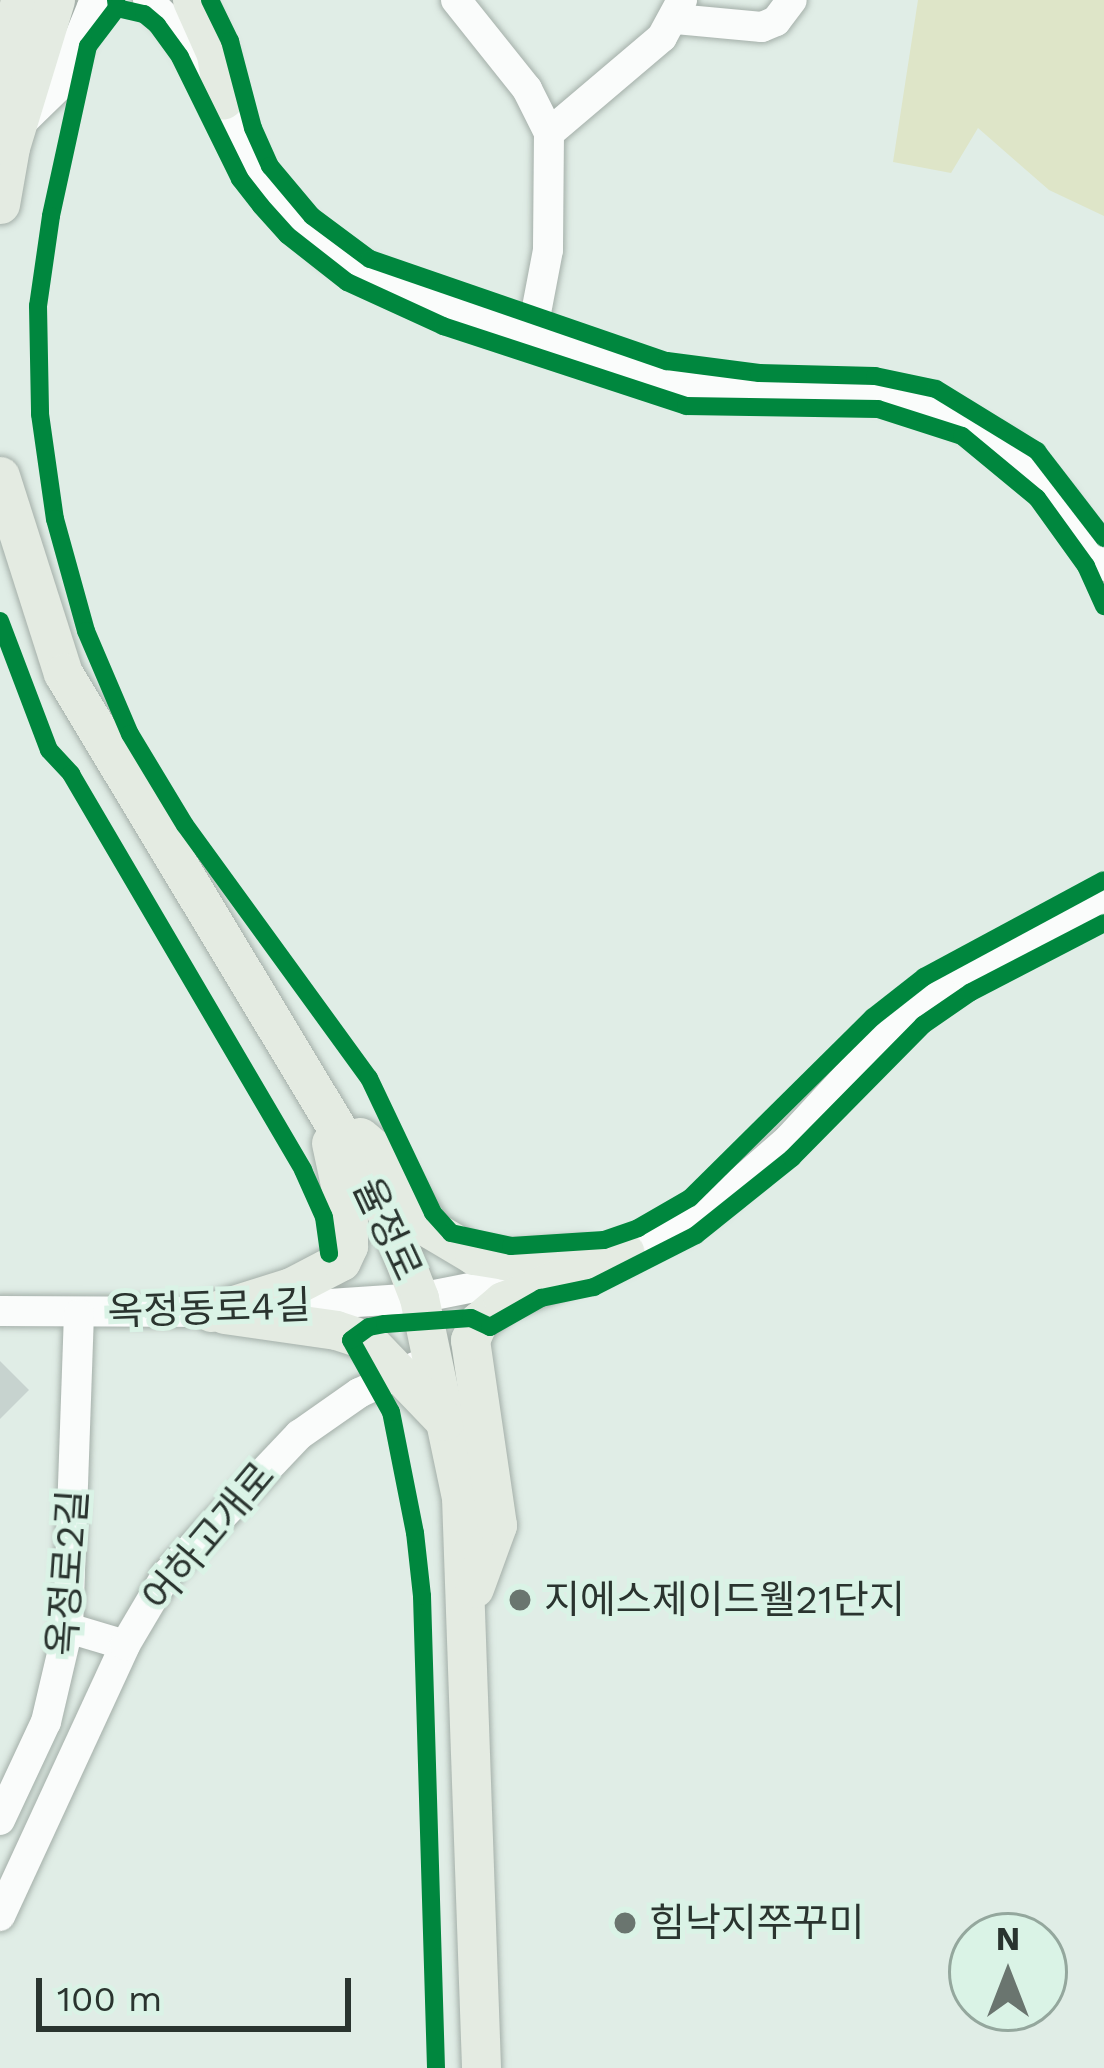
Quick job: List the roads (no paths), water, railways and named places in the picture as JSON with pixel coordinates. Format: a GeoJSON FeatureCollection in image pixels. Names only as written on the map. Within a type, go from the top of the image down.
{"type":"FeatureCollection","features":[{"type":"Feature","properties":{"kind":"main road"},"geometry":{"type":"LineString","coordinates":[[16,128],[6,64],[20,0]]}},
{"type":"Feature","properties":{"kind":"main road"},"geometry":{"type":"LineString","coordinates":[[0,205],[16,128],[55,0]]}},
{"type":"Feature","properties":{"kind":"main road"},"geometry":{"type":"LineString","coordinates":[[192,0],[215,54],[223,99]]}},
{"type":"Feature","properties":{"kind":"main road","name":"율정로"},"geometry":{"type":"LineString","coordinates":[[0,476],[63,673],[382,1205],[418,1298],[418,1366]]}},
{"type":"Feature","properties":{"kind":"main road"},"geometry":{"type":"LineString","coordinates":[[320,1103],[384,1157],[432,1230],[474,1255],[504,1260],[626,1252]]}},
{"type":"Feature","properties":{"kind":"main road"},"geometry":{"type":"LineString","coordinates":[[211,1312],[291,1287],[341,1261],[348,1246],[348,1222],[320,1103]]}},
{"type":"Feature","properties":{"kind":"main road"},"geometry":{"type":"LineString","coordinates":[[466,1610],[496,1525],[470,1340],[478,1322],[503,1301],[626,1252]]}},
{"type":"Feature","properties":{"kind":"main road"},"geometry":{"type":"LineString","coordinates":[[211,1312],[367,1340],[418,1366],[449,1425],[461,1497],[481,2068]]}},
{"type":"Feature","properties":{"kind":"street"},"geometry":{"type":"LineString","coordinates":[[16,128],[60,85],[92,7],[100,0]]}},
{"type":"Feature","properties":{"kind":"street"},"geometry":{"type":"LineString","coordinates":[[148,0],[174,26],[223,99]]}},
{"type":"Feature","properties":{"kind":"street"},"geometry":{"type":"LineString","coordinates":[[174,0],[191,22],[264,187],[329,253],[408,291],[691,388],[858,390],[930,405],[1010,448],[1060,499],[1104,566]]}},
{"type":"Feature","properties":{"kind":"street"},"geometry":{"type":"LineString","coordinates":[[456,0],[526,88],[549,133],[548,250],[532,334]]}},
{"type":"Feature","properties":{"kind":"street"},"geometry":{"type":"LineString","coordinates":[[549,133],[679,9],[762,27],[776,21],[792,0]]}},
{"type":"Feature","properties":{"kind":"street"},"geometry":{"type":"LineString","coordinates":[[418,1298],[626,1252],[710,1208],[789,1139],[890,1030],[966,974],[1104,902]]}},
{"type":"Feature","properties":{"kind":"street","name":"옥정동로4길"},"geometry":{"type":"LineString","coordinates":[[0,1311],[79,1315],[211,1312],[418,1298]]}},
{"type":"Feature","properties":{"kind":"street","name":"옥정로2길"},"geometry":{"type":"LineString","coordinates":[[0,1820],[46,1722],[68,1628],[79,1315]]}},
{"type":"Feature","properties":{"kind":"street","name":"어하고개로"},"geometry":{"type":"LineString","coordinates":[[0,1916],[124,1645],[167,1574],[298,1435],[359,1393],[418,1366]]}},
{"type":"Feature","properties":{"kind":"street"},"geometry":{"type":"LineString","coordinates":[[68,1628],[124,1645]]}},
{"type":"Feature","properties":{"kind":"place","name":"지에스제이드웰21단지"},"geometry":{"type":"Point","coordinates":[520,1600]}},
{"type":"Feature","properties":{"kind":"place","name":"힘낙지쭈꾸미"},"geometry":{"type":"Point","coordinates":[625,1923]}}]}
